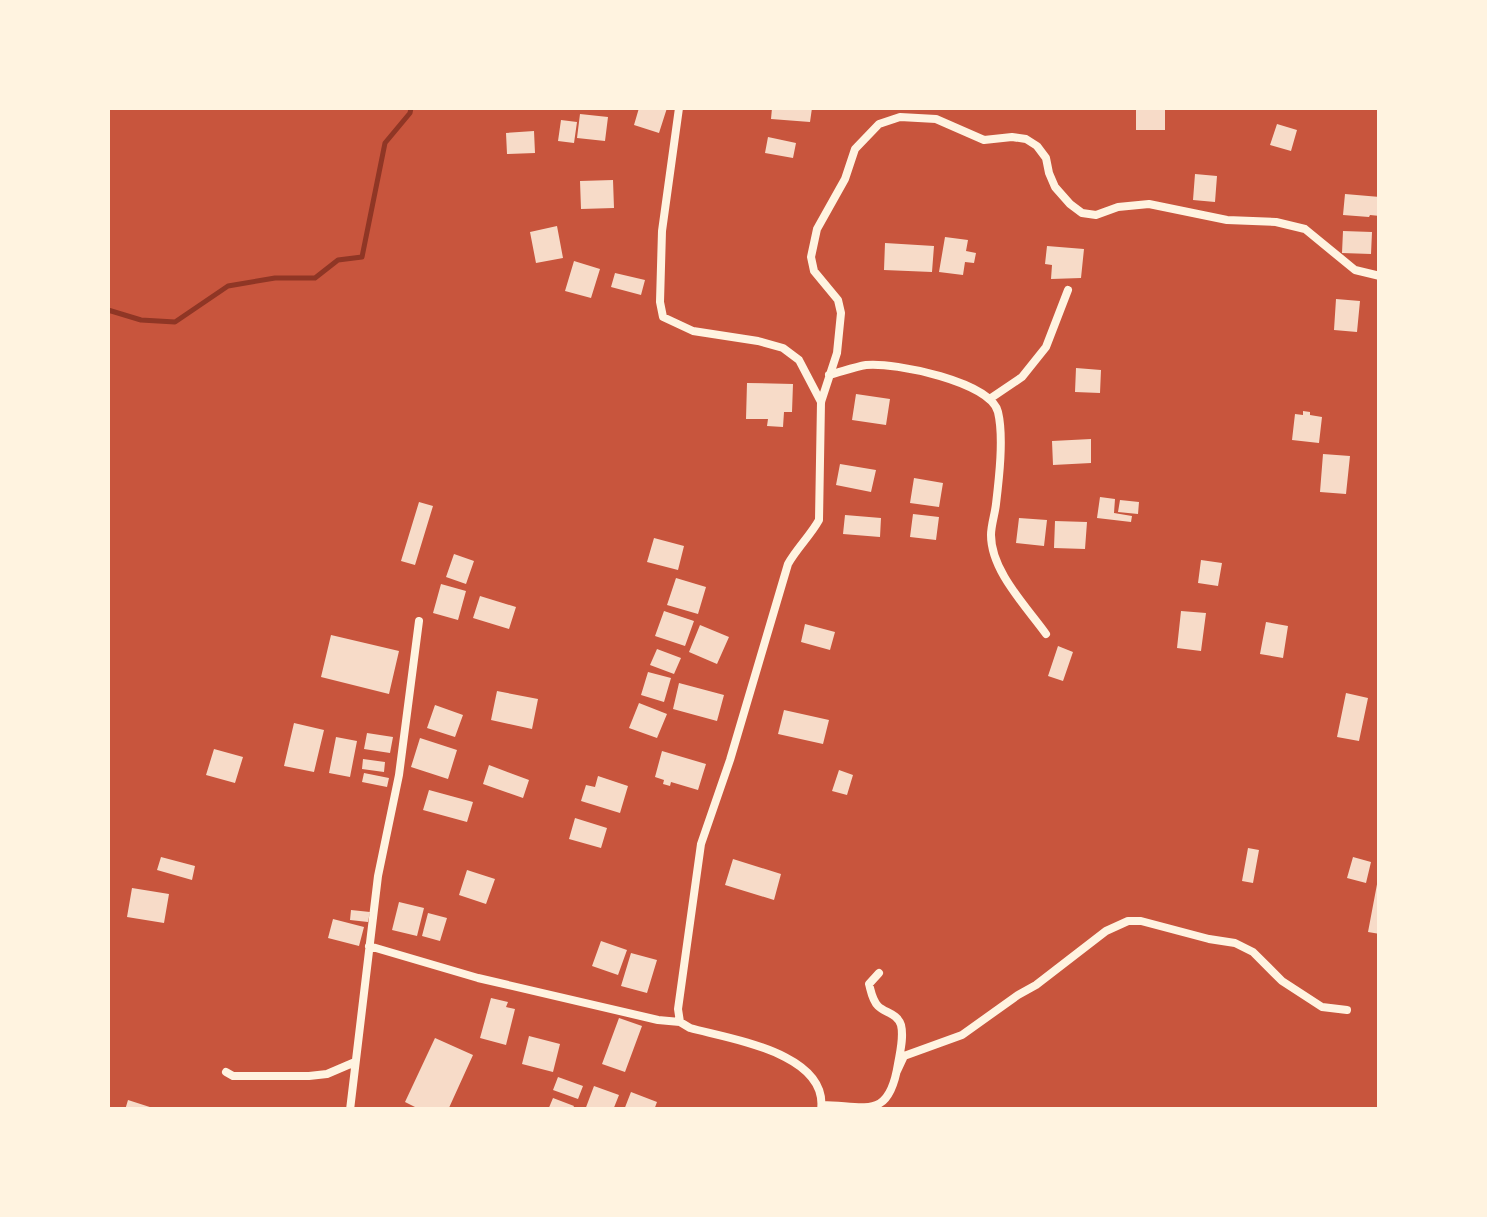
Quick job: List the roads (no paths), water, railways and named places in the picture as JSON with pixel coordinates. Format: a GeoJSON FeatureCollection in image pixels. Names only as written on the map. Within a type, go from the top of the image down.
{"type":"FeatureCollection","features":[{"type":"Feature","properties":{"kind":"street"},"geometry":{"type":"LineString","coordinates":[[678,108],[662,231],[663,317],[693,332],[783,348],[799,360],[822,402]]}},
{"type":"Feature","properties":{"kind":"street"},"geometry":{"type":"LineString","coordinates":[[680,1022],[678,1009],[701,844],[736,742],[788,564],[819,520],[822,402],[837,353],[841,313],[838,300],[814,271],[811,257],[817,230],[845,180],[855,149],[879,124],[900,117],[936,119],[984,140],[1026,140],[1046,158],[1055,187],[1082,213],[1096,215],[1118,206],[1148,204],[1227,220],[1276,222],[1305,229],[1355,270],[1380,276]]}},
{"type":"Feature","properties":{"kind":"street"},"geometry":{"type":"LineString","coordinates":[[991,398],[1022,377],[1046,347],[1068,290]]}},
{"type":"Feature","properties":{"kind":"street"},"geometry":{"type":"LineString","coordinates":[[829,375],[868,365],[908,368],[954,380],[991,398],[998,411],[1001,465],[991,535],[995,556],[1046,634]]}},
{"type":"Feature","properties":{"kind":"street"},"geometry":{"type":"LineString","coordinates":[[350,1110],[378,876],[399,775],[419,621]]}},
{"type":"Feature","properties":{"kind":"street"},"geometry":{"type":"LineString","coordinates":[[896,1071],[904,1056],[962,1035],[1106,931],[1128,921],[1236,943],[1254,952],[1282,982],[1322,1007],[1347,1010]]}},
{"type":"Feature","properties":{"kind":"street"},"geometry":{"type":"LineString","coordinates":[[369,946],[478,978],[680,1022],[772,1050],[799,1064],[820,1088],[822,1107],[873,1108],[882,1104],[895,1081],[901,1023],[878,1006],[872,994],[869,984],[878,973]]}},
{"type":"Feature","properties":{"kind":"street"},"geometry":{"type":"LineString","coordinates":[[226,1072],[233,1076],[309,1076],[327,1074],[355,1062]]}},
{"type":"Feature","properties":{"kind":"waterway"},"geometry":{"type":"LineString","coordinates":[[108,310],[141,320],[175,322],[228,286],[275,278],[315,278],[338,260],[362,257],[385,143],[411,108]]}}]}
